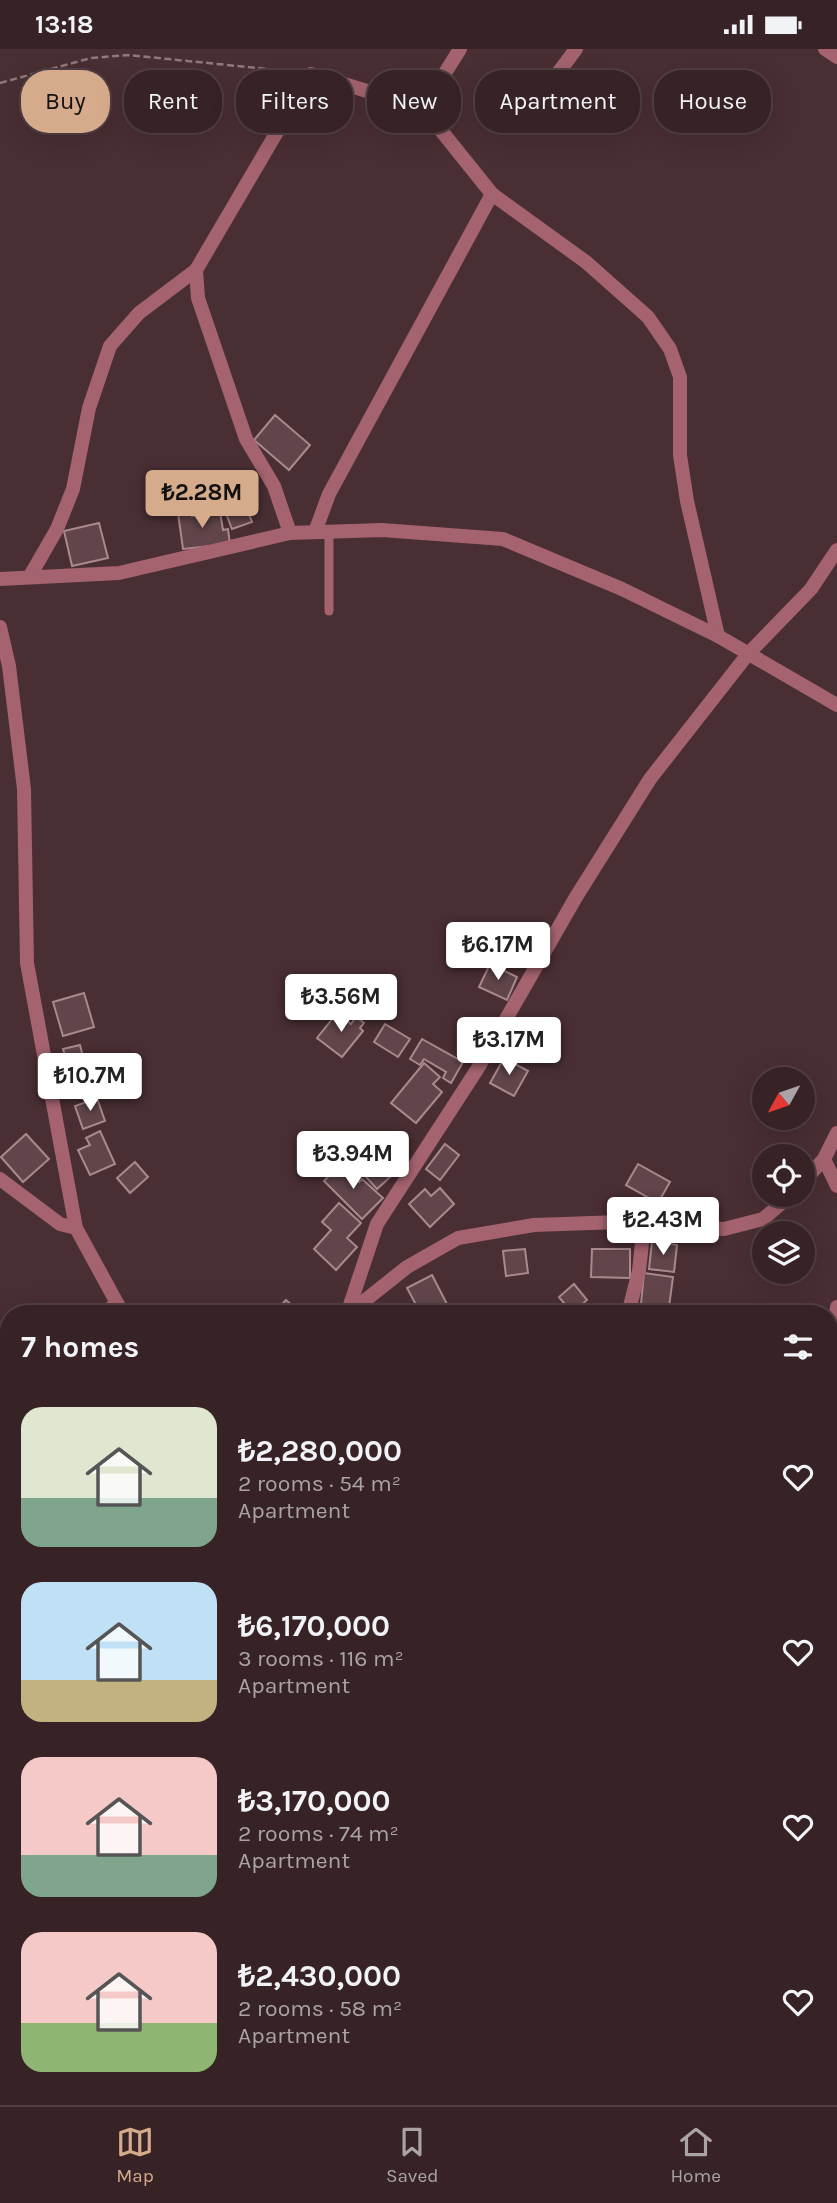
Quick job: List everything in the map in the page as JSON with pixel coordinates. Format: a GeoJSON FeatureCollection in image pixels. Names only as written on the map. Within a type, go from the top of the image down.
{"type":"FeatureCollection","features":[{"type":"Feature","properties":{"kind":"street"},"geometry":{"type":"LineString","coordinates":[[447,70],[460,49]]}},
{"type":"Feature","properties":{"kind":"street"},"geometry":{"type":"LineString","coordinates":[[560,70],[576,49]]}},
{"type":"Feature","properties":{"kind":"street"},"geometry":{"type":"LineString","coordinates":[[825,49],[837,57]]}},
{"type":"Feature","properties":{"kind":"street"},"geometry":{"type":"LineString","coordinates":[[30,576],[57,529],[73,489],[89,408],[110,346],[139,313],[195,270],[276,133]]}},
{"type":"Feature","properties":{"kind":"street"},"geometry":{"type":"LineString","coordinates":[[443,133],[492,194],[586,262],[648,317],[670,349],[680,377],[680,455],[687,501],[718,636]]}},
{"type":"Feature","properties":{"kind":"street"},"geometry":{"type":"LineString","coordinates":[[322,532],[329,494],[492,194]]}},
{"type":"Feature","properties":{"kind":"street"},"geometry":{"type":"LineString","coordinates":[[195,270],[198,298],[246,439],[274,487],[290,533]]}},
{"type":"Feature","properties":{"kind":"street"},"geometry":{"type":"LineString","coordinates":[[0,579],[119,573],[290,533],[383,530],[503,539],[622,589],[718,636],[837,705]]}},
{"type":"Feature","properties":{"kind":"street"},"geometry":{"type":"LineString","coordinates":[[351,1305],[377,1224],[478,1068],[576,897],[650,779],[748,654],[811,589],[837,550]]}},
{"type":"Feature","properties":{"kind":"street"},"geometry":{"type":"LineString","coordinates":[[0,627],[9,666],[24,789],[27,963],[76,1228],[118,1305]]}},
{"type":"Feature","properties":{"kind":"street"},"geometry":{"type":"LineString","coordinates":[[815,1169],[824,1160],[837,1133]]}},
{"type":"Feature","properties":{"kind":"street"},"geometry":{"type":"LineString","coordinates":[[824,1160],[837,1186]]}},
{"type":"Feature","properties":{"kind":"street"},"geometry":{"type":"LineString","coordinates":[[0,1179],[60,1224],[76,1228]]}},
{"type":"Feature","properties":{"kind":"street"},"geometry":{"type":"LineString","coordinates":[[359,1305],[407,1267],[458,1238],[534,1224],[644,1224],[724,1229],[763,1219],[777,1207]]}},
{"type":"Feature","properties":{"kind":"street"},"geometry":{"type":"LineString","coordinates":[[630,1305],[639,1271],[644,1224]]}},
{"type":"Feature","properties":{"kind":"lane"},"geometry":{"type":"LineString","coordinates":[[322,532],[329,611]]}},
{"type":"Feature","properties":{"kind":"path"},"geometry":{"type":"LineString","coordinates":[[0,83],[90,58],[128,55],[280,70]]}},
{"type":"Feature","properties":{"kind":"building"},"geometry":{"type":"Polygon","coordinates":[[[275,415],[310,445],[289,470],[254,440],[275,415]]]}},
{"type":"Feature","properties":{"kind":"building"},"geometry":{"type":"Polygon","coordinates":[[[239,488],[252,522],[232,529],[219,495],[239,488]]]}},
{"type":"Feature","properties":{"kind":"building"},"geometry":{"type":"Polygon","coordinates":[[[192,511],[192,516],[220,512],[223,530],[228,529],[230,544],[183,549],[178,513],[192,511]]]}},
{"type":"Feature","properties":{"kind":"building"},"geometry":{"type":"Polygon","coordinates":[[[99,523],[108,558],[72,566],[64,531],[99,523]]]}},
{"type":"Feature","properties":{"kind":"building"},"geometry":{"type":"Polygon","coordinates":[[[490,964],[517,977],[507,1000],[479,987],[490,964]]]}},
{"type":"Feature","properties":{"kind":"building"},"geometry":{"type":"Polygon","coordinates":[[[84,993],[94,1027],[63,1036],[53,1002],[84,993]]]}},
{"type":"Feature","properties":{"kind":"building"},"geometry":{"type":"Polygon","coordinates":[[[337,1013],[351,1024],[356,1017],[364,1023],[360,1028],[363,1031],[342,1057],[317,1038],[337,1013]]]}},
{"type":"Feature","properties":{"kind":"building"},"geometry":{"type":"Polygon","coordinates":[[[385,1024],[410,1039],[398,1057],[374,1042],[385,1024]]]}},
{"type":"Feature","properties":{"kind":"building"},"geometry":{"type":"Polygon","coordinates":[[[422,1039],[463,1062],[451,1083],[443,1078],[446,1072],[424,1059],[420,1065],[410,1059],[422,1039]]]}},
{"type":"Feature","properties":{"kind":"building"},"geometry":{"type":"Polygon","coordinates":[[[80,1045],[87,1072],[71,1076],[63,1049],[80,1045]]]}},
{"type":"Feature","properties":{"kind":"building"},"geometry":{"type":"Polygon","coordinates":[[[504,1058],[528,1071],[514,1096],[490,1083],[504,1058]]]}},
{"type":"Feature","properties":{"kind":"building"},"geometry":{"type":"Polygon","coordinates":[[[424,1063],[440,1077],[433,1084],[442,1092],[416,1123],[391,1103],[424,1063]]]}},
{"type":"Feature","properties":{"kind":"building"},"geometry":{"type":"Polygon","coordinates":[[[97,1098],[105,1121],[83,1129],[75,1106],[97,1098]]]}},
{"type":"Feature","properties":{"kind":"building"},"geometry":{"type":"Polygon","coordinates":[[[100,1131],[115,1164],[90,1175],[78,1150],[90,1145],[86,1138],[100,1131]]]}},
{"type":"Feature","properties":{"kind":"building"},"geometry":{"type":"Polygon","coordinates":[[[26,1134],[49,1159],[23,1182],[1,1157],[26,1134]]]}},
{"type":"Feature","properties":{"kind":"building"},"geometry":{"type":"Polygon","coordinates":[[[374,1139],[400,1168],[377,1189],[357,1167],[354,1170],[347,1163],[374,1139]]]}},
{"type":"Feature","properties":{"kind":"building"},"geometry":{"type":"Polygon","coordinates":[[[445,1144],[459,1155],[440,1180],[426,1169],[445,1144]]]}},
{"type":"Feature","properties":{"kind":"building"},"geometry":{"type":"Polygon","coordinates":[[[135,1162],[148,1177],[130,1193],[117,1178],[135,1162]]]}},
{"type":"Feature","properties":{"kind":"building"},"geometry":{"type":"Polygon","coordinates":[[[340,1164],[359,1182],[362,1179],[383,1198],[362,1219],[324,1181],[340,1164]]]}},
{"type":"Feature","properties":{"kind":"building"},"geometry":{"type":"Polygon","coordinates":[[[638,1164],[670,1182],[658,1203],[626,1185],[638,1164]]]}},
{"type":"Feature","properties":{"kind":"building"},"geometry":{"type":"Polygon","coordinates":[[[440,1188],[454,1204],[430,1227],[409,1204],[425,1189],[431,1196],[440,1188]]]}},
{"type":"Feature","properties":{"kind":"building"},"geometry":{"type":"Polygon","coordinates":[[[339,1203],[361,1223],[347,1238],[357,1247],[336,1270],[314,1249],[331,1230],[322,1222],[339,1203]]]}},
{"type":"Feature","properties":{"kind":"building"},"geometry":{"type":"Polygon","coordinates":[[[652,1241],[677,1245],[674,1272],[649,1269],[652,1241]]]}},
{"type":"Feature","properties":{"kind":"building"},"geometry":{"type":"Polygon","coordinates":[[[525,1249],[528,1273],[506,1276],[503,1251],[525,1249]]]}},
{"type":"Feature","properties":{"kind":"building"},"geometry":{"type":"Polygon","coordinates":[[[592,1249],[630,1249],[630,1278],[591,1277],[592,1249]]]}},
{"type":"Feature","properties":{"kind":"building"},"geometry":{"type":"Polygon","coordinates":[[[644,1273],[673,1277],[669,1305],[641,1304],[644,1273]]]}},
{"type":"Feature","properties":{"kind":"building"},"geometry":{"type":"Polygon","coordinates":[[[432,1275],[447,1305],[416,1305],[407,1288],[432,1275]]]}},
{"type":"Feature","properties":{"kind":"building"},"geometry":{"type":"Polygon","coordinates":[[[574,1284],[587,1300],[581,1305],[566,1305],[559,1297],[574,1284]]]}}]}
